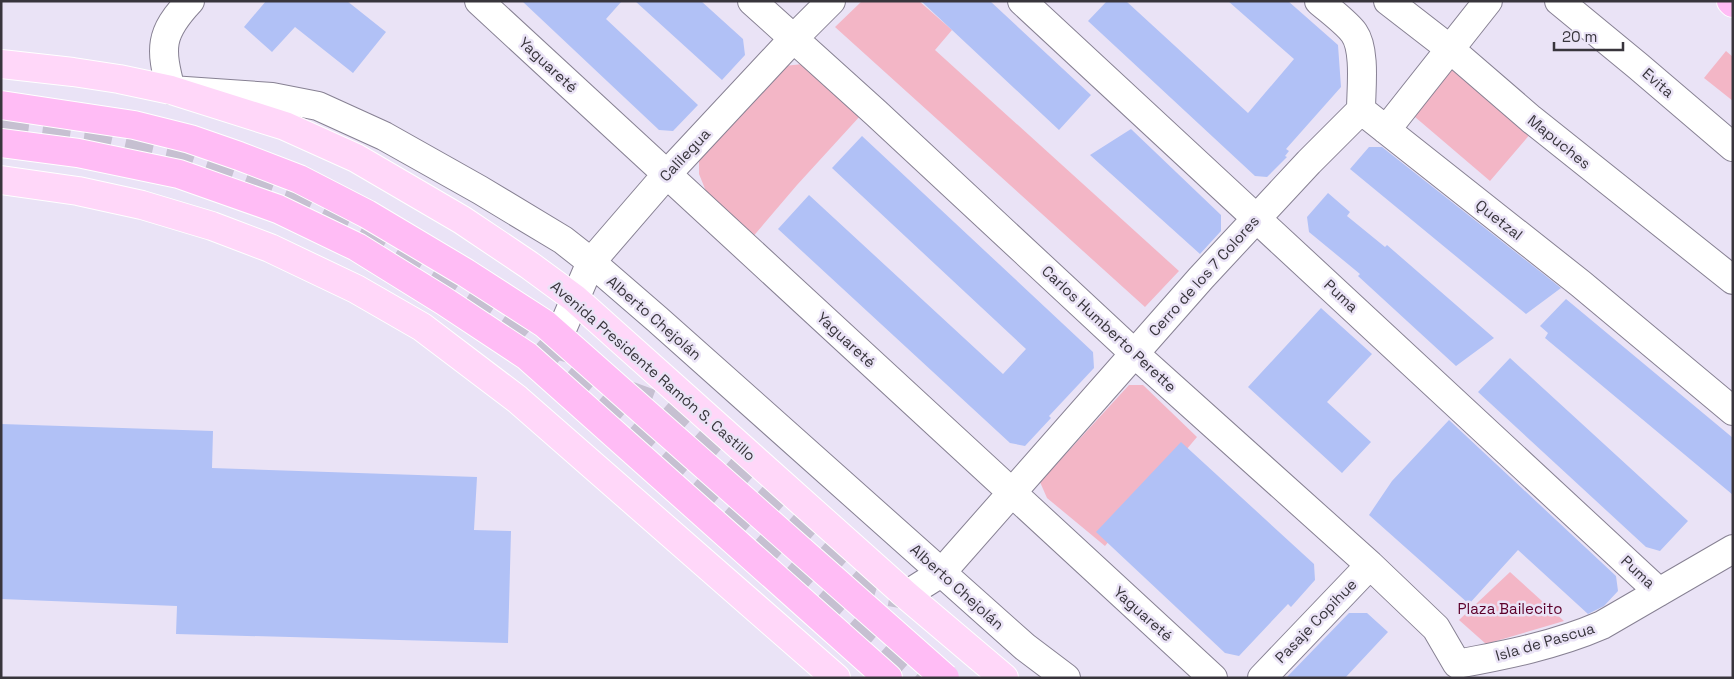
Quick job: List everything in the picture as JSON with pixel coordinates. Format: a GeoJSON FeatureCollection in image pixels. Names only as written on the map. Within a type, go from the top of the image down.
{"type":"FeatureCollection","features":[{"type":"Feature","properties":{"kind":"highway"},"geometry":{"type":"LineString","coordinates":[[1,105],[134,125],[190,139],[239,156],[299,179],[367,214],[466,273],[545,324],[945,678]]}},
{"type":"Feature","properties":{"kind":"highway"},"geometry":{"type":"LineString","coordinates":[[1,143],[78,153],[179,174],[278,208],[357,247],[444,301],[527,356],[888,678]]}},
{"type":"Feature","properties":{"kind":"main road","name":"Avenida Presidente Ramón S. Castillo"},"geometry":{"type":"LineString","coordinates":[[1,64],[119,79],[171,90],[285,126],[356,158],[462,220],[574,298],[906,595],[1004,678]]}},
{"type":"Feature","properties":{"kind":"main road"},"geometry":{"type":"LineString","coordinates":[[1,180],[78,191],[142,205],[212,226],[270,248],[356,289],[422,327],[517,399],[836,678]]}},
{"type":"Feature","properties":{"kind":"street"},"geometry":{"type":"LineString","coordinates":[[171,90],[166,71],[164,51],[166,32],[176,16],[190,1]]}},
{"type":"Feature","properties":{"kind":"street","name":"Yaguareté"},"geometry":{"type":"LineString","coordinates":[[479,1],[1212,678]]}},
{"type":"Feature","properties":{"kind":"street","name":"Carlos Humberto Perette"},"geometry":{"type":"LineString","coordinates":[[752,1],[876,113],[1135,354],[1370,565],[1436,628],[1457,664]]}},
{"type":"Feature","properties":{"kind":"street","name":"Calilegua"},"geometry":{"type":"LineString","coordinates":[[563,327],[591,262],[667,174],[831,1]]}},
{"type":"Feature","properties":{"kind":"street","name":"Puma"},"geometry":{"type":"LineString","coordinates":[[1022,1],[1659,592]]}},
{"type":"Feature","properties":{"kind":"street"},"geometry":{"type":"LineString","coordinates":[[1318,1],[1354,33],[1362,65],[1361,110]]}},
{"type":"Feature","properties":{"kind":"street","name":"Mapuches"},"geometry":{"type":"LineString","coordinates":[[1388,1],[1450,49],[1531,119],[1733,280]]}},
{"type":"Feature","properties":{"kind":"street"},"geometry":{"type":"LineString","coordinates":[[1386,130],[1488,1]]}},
{"type":"Feature","properties":{"kind":"street","name":"Evita"},"geometry":{"type":"LineString","coordinates":[[1559,1],[1733,147]]}},
{"type":"Feature","properties":{"kind":"street","name":"Alberto Chejolán"},"geometry":{"type":"LineString","coordinates":[[171,90],[272,97],[318,106],[384,136],[480,190],[563,240],[591,262],[1025,647],[1066,678]]}},
{"type":"Feature","properties":{"kind":"street","name":"Cerro de los 7 Colores"},"geometry":{"type":"LineString","coordinates":[[906,595],[941,573],[1010,492],[1257,217],[1361,110]]}},
{"type":"Feature","properties":{"kind":"street","name":"Quetzal"},"geometry":{"type":"LineString","coordinates":[[1361,110],[1581,284],[1733,411]]}},
{"type":"Feature","properties":{"kind":"street","name":"Isla de Pascua"},"geometry":{"type":"LineString","coordinates":[[1457,664],[1537,647],[1587,632],[1733,549]]}},
{"type":"Feature","properties":{"kind":"street","name":"Pasaje Copihue"},"geometry":{"type":"LineString","coordinates":[[1262,678],[1370,565]]}},
{"type":"Feature","properties":{"kind":"green space"},"geometry":{"type":"Polygon","coordinates":[[[862,1],[919,1],[952,30],[935,50],[1179,271],[1145,307],[835,27],[862,1]]]}},
{"type":"Feature","properties":{"kind":"green space"},"geometry":{"type":"Polygon","coordinates":[[[1726,51],[1733,57],[1733,101],[1704,78],[1726,51]]]}},
{"type":"Feature","properties":{"kind":"green space"},"geometry":{"type":"Polygon","coordinates":[[[1449,62],[1532,132],[1490,181],[1408,111],[1449,62]]]}},
{"type":"Feature","properties":{"kind":"green space"},"geometry":{"type":"Polygon","coordinates":[[[803,64],[861,115],[751,239],[710,201],[699,174],[699,158],[784,66],[803,64]]]}},
{"type":"Feature","properties":{"kind":"green space"},"geometry":{"type":"Polygon","coordinates":[[[1129,385],[1143,385],[1197,437],[1105,546],[1047,498],[1040,482],[1129,385]]]}},
{"type":"Feature","properties":{"kind":"green space","name":"Plaza Bailecito"},"geometry":{"type":"Polygon","coordinates":[[[1510,572],[1564,621],[1486,644],[1459,620],[1510,572]]]}},
{"type":"Feature","properties":{"kind":"building"},"geometry":{"type":"Polygon","coordinates":[[[266,1],[347,1],[386,32],[353,73],[295,27],[272,52],[244,27],[266,1]]]}},
{"type":"Feature","properties":{"kind":"building"},"geometry":{"type":"Polygon","coordinates":[[[522,1],[622,1],[606,19],[698,105],[673,131],[659,130],[522,1]]]}},
{"type":"Feature","properties":{"kind":"building"},"geometry":{"type":"Polygon","coordinates":[[[635,1],[701,1],[743,39],[745,55],[722,80],[635,1]]]}},
{"type":"Feature","properties":{"kind":"building"},"geometry":{"type":"Polygon","coordinates":[[[921,1],[990,1],[1091,95],[1059,130],[921,1]]]}},
{"type":"Feature","properties":{"kind":"building"},"geometry":{"type":"Polygon","coordinates":[[[1107,1],[1126,1],[1248,113],[1294,59],[1228,1],[1288,1],[1338,45],[1341,87],[1286,149],[1289,151],[1285,156],[1287,157],[1267,177],[1255,176],[1088,21],[1107,1]]]}},
{"type":"Feature","properties":{"kind":"building"},"geometry":{"type":"Polygon","coordinates":[[[1131,129],[1221,215],[1221,231],[1200,254],[1090,155],[1131,129]]]}},
{"type":"Feature","properties":{"kind":"building"},"geometry":{"type":"Polygon","coordinates":[[[862,136],[1093,352],[1094,368],[1049,416],[1051,418],[1025,446],[1010,443],[778,229],[809,195],[1003,374],[1026,349],[832,168],[862,136]]]}},
{"type":"Feature","properties":{"kind":"building"},"geometry":{"type":"Polygon","coordinates":[[[1369,147],[1382,147],[1561,288],[1526,314],[1350,169],[1369,147]]]}},
{"type":"Feature","properties":{"kind":"building"},"geometry":{"type":"Polygon","coordinates":[[[1328,193],[1350,212],[1347,216],[1385,247],[1387,245],[1494,338],[1456,366],[1358,276],[1360,274],[1309,232],[1307,217],[1328,193]]]}},
{"type":"Feature","properties":{"kind":"building"},"geometry":{"type":"Polygon","coordinates":[[[1566,299],[1733,438],[1733,495],[1545,338],[1548,333],[1540,326],[1566,299]]]}},
{"type":"Feature","properties":{"kind":"building"},"geometry":{"type":"Polygon","coordinates":[[[1321,308],[1372,354],[1327,402],[1371,442],[1342,473],[1248,387],[1321,308]]]}},
{"type":"Feature","properties":{"kind":"building"},"geometry":{"type":"Polygon","coordinates":[[[1510,358],[1688,521],[1660,551],[1646,547],[1478,392],[1510,358]]]}},
{"type":"Feature","properties":{"kind":"building"},"geometry":{"type":"Polygon","coordinates":[[[1449,420],[1616,576],[1618,591],[1604,606],[1588,614],[1518,550],[1469,604],[1369,515],[1392,481],[1449,420]]]}},
{"type":"Feature","properties":{"kind":"building"},"geometry":{"type":"Polygon","coordinates":[[[1,424],[213,431],[212,468],[477,477],[474,530],[511,531],[508,643],[176,634],[177,606],[1,599],[1,424]]]}},
{"type":"Feature","properties":{"kind":"building"},"geometry":{"type":"Polygon","coordinates":[[[1181,442],[1314,564],[1315,580],[1291,607],[1288,604],[1239,656],[1225,653],[1096,532],[1181,442]]]}},
{"type":"Feature","properties":{"kind":"building"},"geometry":{"type":"Polygon","coordinates":[[[1349,613],[1367,613],[1388,632],[1345,678],[1286,678],[1349,613]]]}},
{"type":"Feature","properties":{"kind":"tunnel"},"geometry":{"type":"LineString","coordinates":[[1,124],[86,135],[186,157],[292,195],[364,230],[457,287],[518,328],[922,678]]}},
{"type":"Feature","properties":{"kind":"tunnel"},"geometry":{"type":"LineString","coordinates":[[554,359],[563,327]]}},
{"type":"Feature","properties":{"kind":"tunnel"},"geometry":{"type":"LineString","coordinates":[[624,396],[631,396],[661,407],[863,584],[884,591],[906,595]]}}]}
